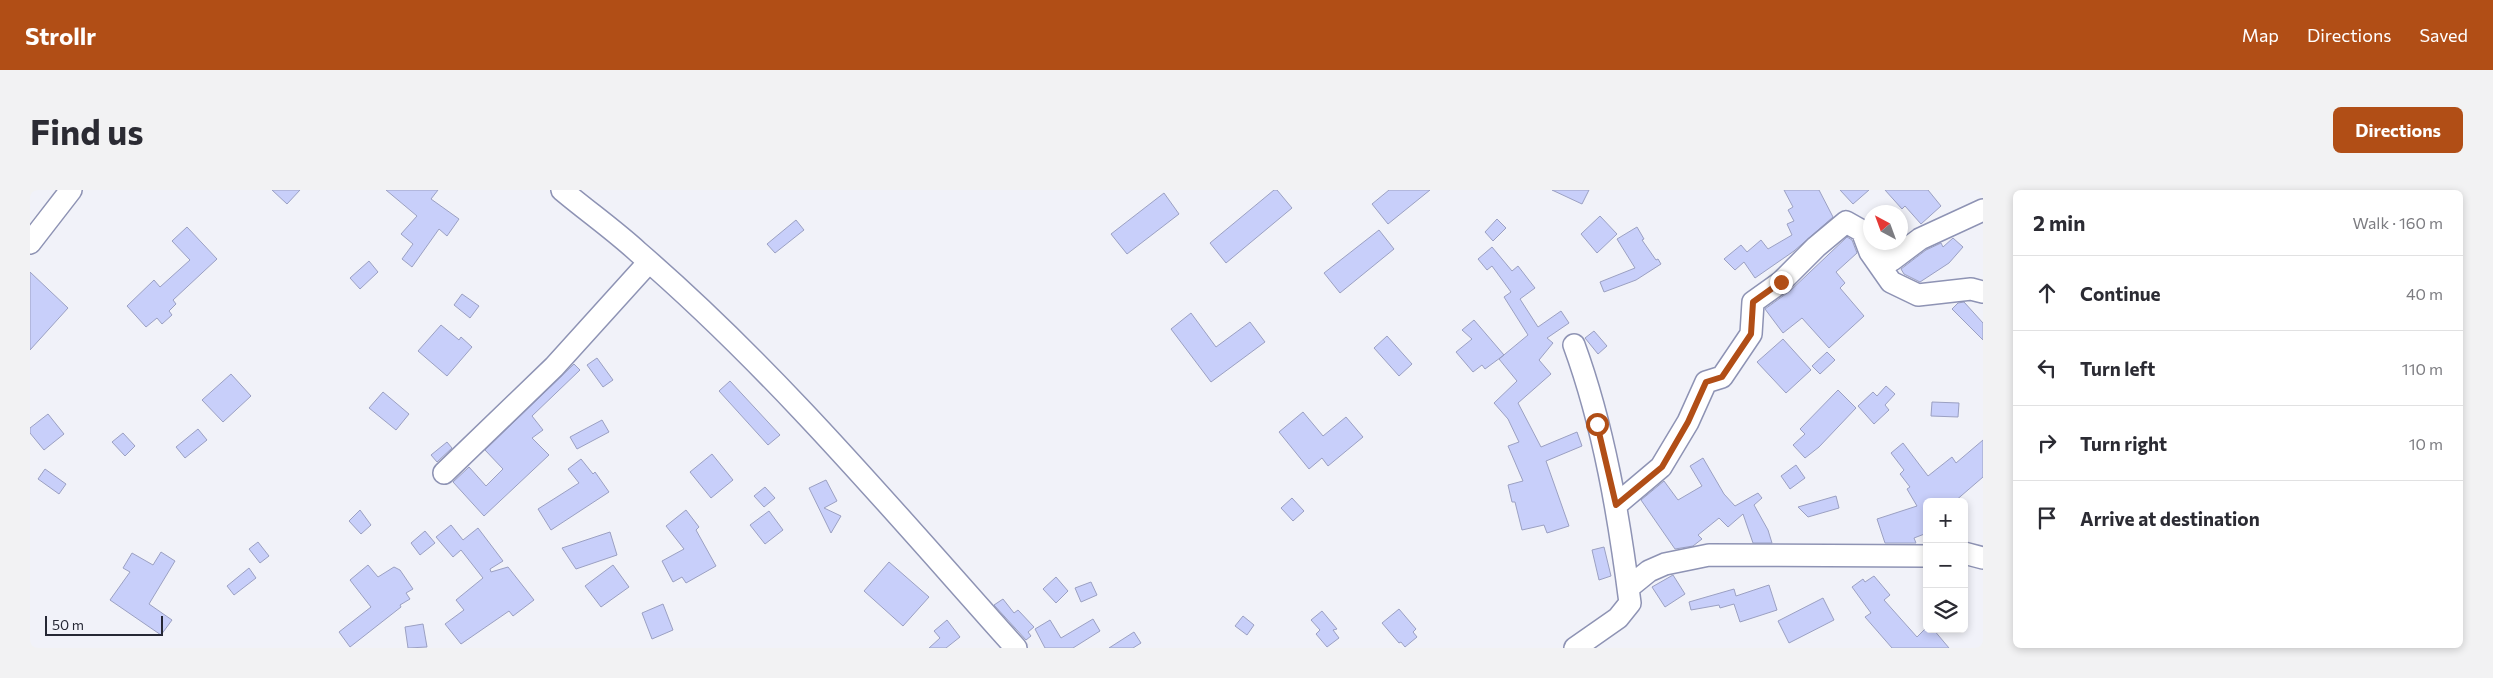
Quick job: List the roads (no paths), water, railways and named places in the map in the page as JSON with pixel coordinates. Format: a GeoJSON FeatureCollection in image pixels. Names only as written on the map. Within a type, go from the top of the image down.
{"type":"FeatureCollection","features":[{"type":"Feature","properties":{"kind":"street"},"geometry":{"type":"LineString","coordinates":[[30,243],[71,190]]}},
{"type":"Feature","properties":{"kind":"street"},"geometry":{"type":"LineString","coordinates":[[562,190],[649,262],[714,322],[836,446],[1016,648]]}},
{"type":"Feature","properties":{"kind":"street"},"geometry":{"type":"LineString","coordinates":[[1870,252],[1892,260],[1920,239],[1983,210]]}},
{"type":"Feature","properties":{"kind":"street"},"geometry":{"type":"LineString","coordinates":[[1616,505],[1662,467],[1688,422],[1706,382],[1722,377],[1751,334],[1753,302],[1781,282],[1816,247],[1846,222],[1862,231],[1870,252],[1891,282],[1918,295],[1971,288],[1983,292]]}},
{"type":"Feature","properties":{"kind":"street"},"geometry":{"type":"LineString","coordinates":[[444,474],[554,366],[649,262]]}},
{"type":"Feature","properties":{"kind":"street"},"geometry":{"type":"LineString","coordinates":[[1574,345],[1595,415],[1616,505],[1630,603],[1618,618],[1575,648]]}},
{"type":"Feature","properties":{"kind":"street"},"geometry":{"type":"LineString","coordinates":[[1968,554],[1983,558]]}},
{"type":"Feature","properties":{"kind":"street"},"geometry":{"type":"LineString","coordinates":[[1628,588],[1649,571],[1665,564],[1709,555],[1923,556]]}}]}
